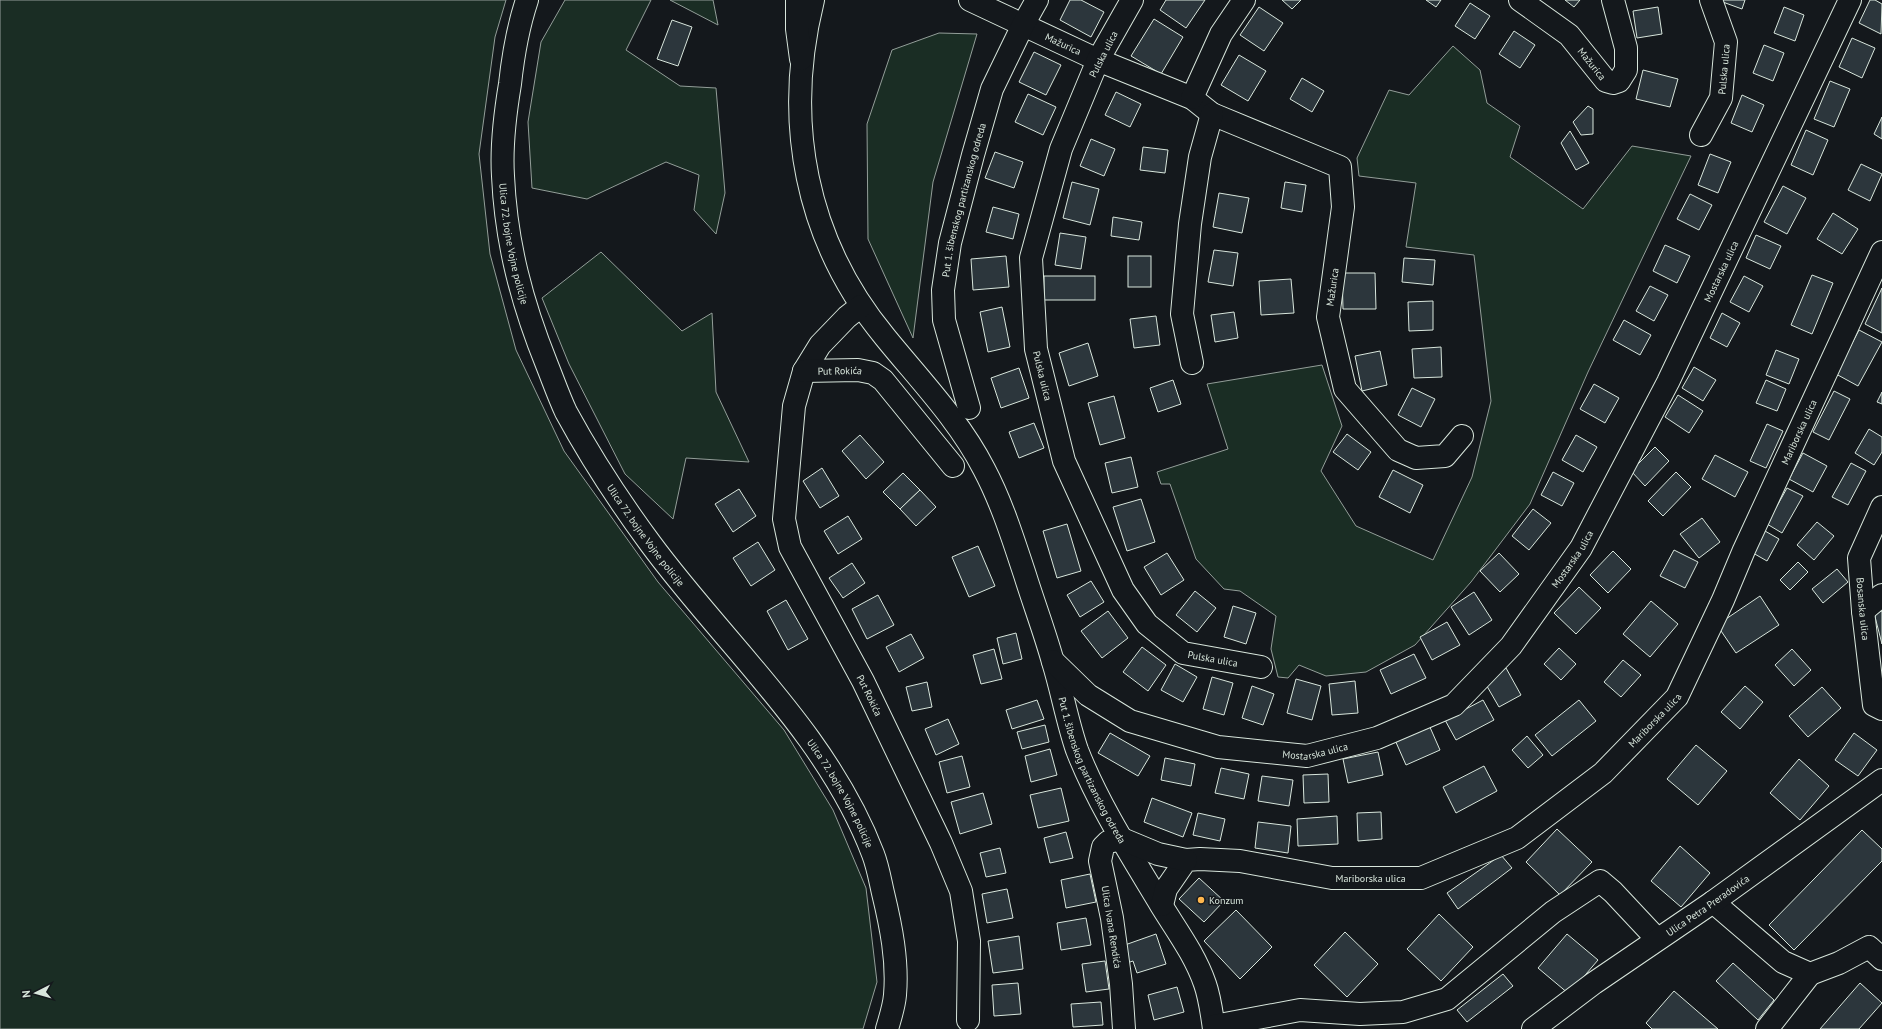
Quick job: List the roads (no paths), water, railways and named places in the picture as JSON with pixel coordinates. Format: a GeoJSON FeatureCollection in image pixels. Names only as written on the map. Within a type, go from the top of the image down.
{"type":"FeatureCollection","features":[{"type":"Feature","properties":{"kind":"street","name":"Ulica 72. bojne Vojne policije"},"geometry":{"type":"LineString","coordinates":[[527,0],[522,15],[510,82],[505,120],[502,173],[506,218],[514,268],[535,336],[565,410],[602,474],[650,544],[755,670],[808,737],[844,794],[873,855],[888,911],[895,957],[895,997],[887,1029]]}},
{"type":"Feature","properties":{"kind":"street"},"geometry":{"type":"LineString","coordinates":[[797,0],[797,29],[801,59]]}},
{"type":"Feature","properties":{"kind":"street"},"geometry":{"type":"LineString","coordinates":[[801,59],[813,0]]}},
{"type":"Feature","properties":{"kind":"street","name":"Mažurica"},"geometry":{"type":"LineString","coordinates":[[970,0],[1098,60],[1192,98],[1212,114],[1340,167],[1343,207],[1328,317],[1345,389],[1398,450],[1416,458],[1445,456],[1462,436]]}},
{"type":"Feature","properties":{"kind":"street","name":"Put 1. šibenskog partizanskog odreda"},"geometry":{"type":"LineString","coordinates":[[969,408],[944,320],[943,290],[950,243],[972,156],[992,89],[1022,25],[1037,0]]}},
{"type":"Feature","properties":{"kind":"street","name":"Pulska ulica"},"geometry":{"type":"LineString","coordinates":[[1132,0],[1098,60],[1061,149],[1031,258],[1036,349],[1064,461],[1123,590],[1147,624],[1183,653],[1262,667]]}},
{"type":"Feature","properties":{"kind":"street"},"geometry":{"type":"LineString","coordinates":[[1192,98],[1221,34],[1244,0]]}},
{"type":"Feature","properties":{"kind":"street","name":"Mažurica"},"geometry":{"type":"LineString","coordinates":[[1520,0],[1569,35],[1606,81],[1613,83],[1619,81],[1626,70],[1626,48],[1613,0]]}},
{"type":"Feature","properties":{"kind":"street","name":"Pulska ulica"},"geometry":{"type":"LineString","coordinates":[[1701,135],[1721,98],[1726,42],[1711,0]]}},
{"type":"Feature","properties":{"kind":"street","name":"Mostarska ulica"},"geometry":{"type":"LineString","coordinates":[[1053,661],[1088,695],[1130,721],[1218,747],[1306,756],[1377,738],[1454,705],[1511,646],[1581,548],[1668,382],[1850,0]]}},
{"type":"Feature","properties":{"kind":"street","name":"Put 1. šibenskog partizanskog odreda"},"geometry":{"type":"LineString","coordinates":[[801,59],[799,91],[801,124],[809,189],[833,257],[861,306],[949,416],[983,466],[998,498],[1053,661],[1077,749],[1096,790],[1122,838],[1190,951],[1206,985],[1214,1028]]}},
{"type":"Feature","properties":{"kind":"street"},"geometry":{"type":"LineString","coordinates":[[1192,363],[1182,314],[1190,224],[1200,157],[1212,114]]}},
{"type":"Feature","properties":{"kind":"street","name":"Mariborska ulica"},"geometry":{"type":"LineString","coordinates":[[1122,838],[1158,854],[1186,860],[1200,859],[1240,861],[1332,878],[1421,878],[1516,838],[1603,773],[1677,697],[1882,252]]}},
{"type":"Feature","properties":{"kind":"street","name":"Put Rokića"},"geometry":{"type":"LineString","coordinates":[[861,306],[847,317],[820,345],[804,371],[794,406],[784,519],[790,547],[863,681],[941,843],[961,891],[969,941],[968,1020]]}},
{"type":"Feature","properties":{"kind":"street","name":"Put Rokića"},"geometry":{"type":"LineString","coordinates":[[804,371],[858,370],[873,373],[883,380],[953,466]]}},
{"type":"Feature","properties":{"kind":"street","name":"Bosanska ulica"},"geometry":{"type":"LineString","coordinates":[[1882,507],[1859,558],[1863,611],[1874,705],[1882,709]]}},
{"type":"Feature","properties":{"kind":"street"},"geometry":{"type":"LineString","coordinates":[[1863,611],[1882,595]]}},
{"type":"Feature","properties":{"kind":"street","name":"Ulica Petra Preradovića"},"geometry":{"type":"LineString","coordinates":[[1533,1029],[1594,983],[1713,902],[1882,780]]}},
{"type":"Feature","properties":{"kind":"street","name":"Ulica Ivana Rendića"},"geometry":{"type":"LineString","coordinates":[[1122,838],[1108,842],[1103,847],[1100,861],[1112,918],[1121,984],[1124,1029]]}},
{"type":"Feature","properties":{"kind":"street"},"geometry":{"type":"LineString","coordinates":[[1162,905],[1166,889],[1186,860]]}},
{"type":"Feature","properties":{"kind":"street"},"geometry":{"type":"LineString","coordinates":[[1214,1028],[1300,1010],[1360,1014],[1403,1012],[1446,998],[1553,912],[1600,881],[1613,892],[1657,939]]}},
{"type":"Feature","properties":{"kind":"street"},"geometry":{"type":"LineString","coordinates":[[1713,902],[1783,962],[1810,974]]}},
{"type":"Feature","properties":{"kind":"street"},"geometry":{"type":"LineString","coordinates":[[1767,1029],[1810,974],[1839,963],[1869,947],[1882,959]]}},
{"type":"Feature","properties":{"kind":"place","name":"Konzum"},"geometry":{"type":"Point","coordinates":[1201,900]}}]}
